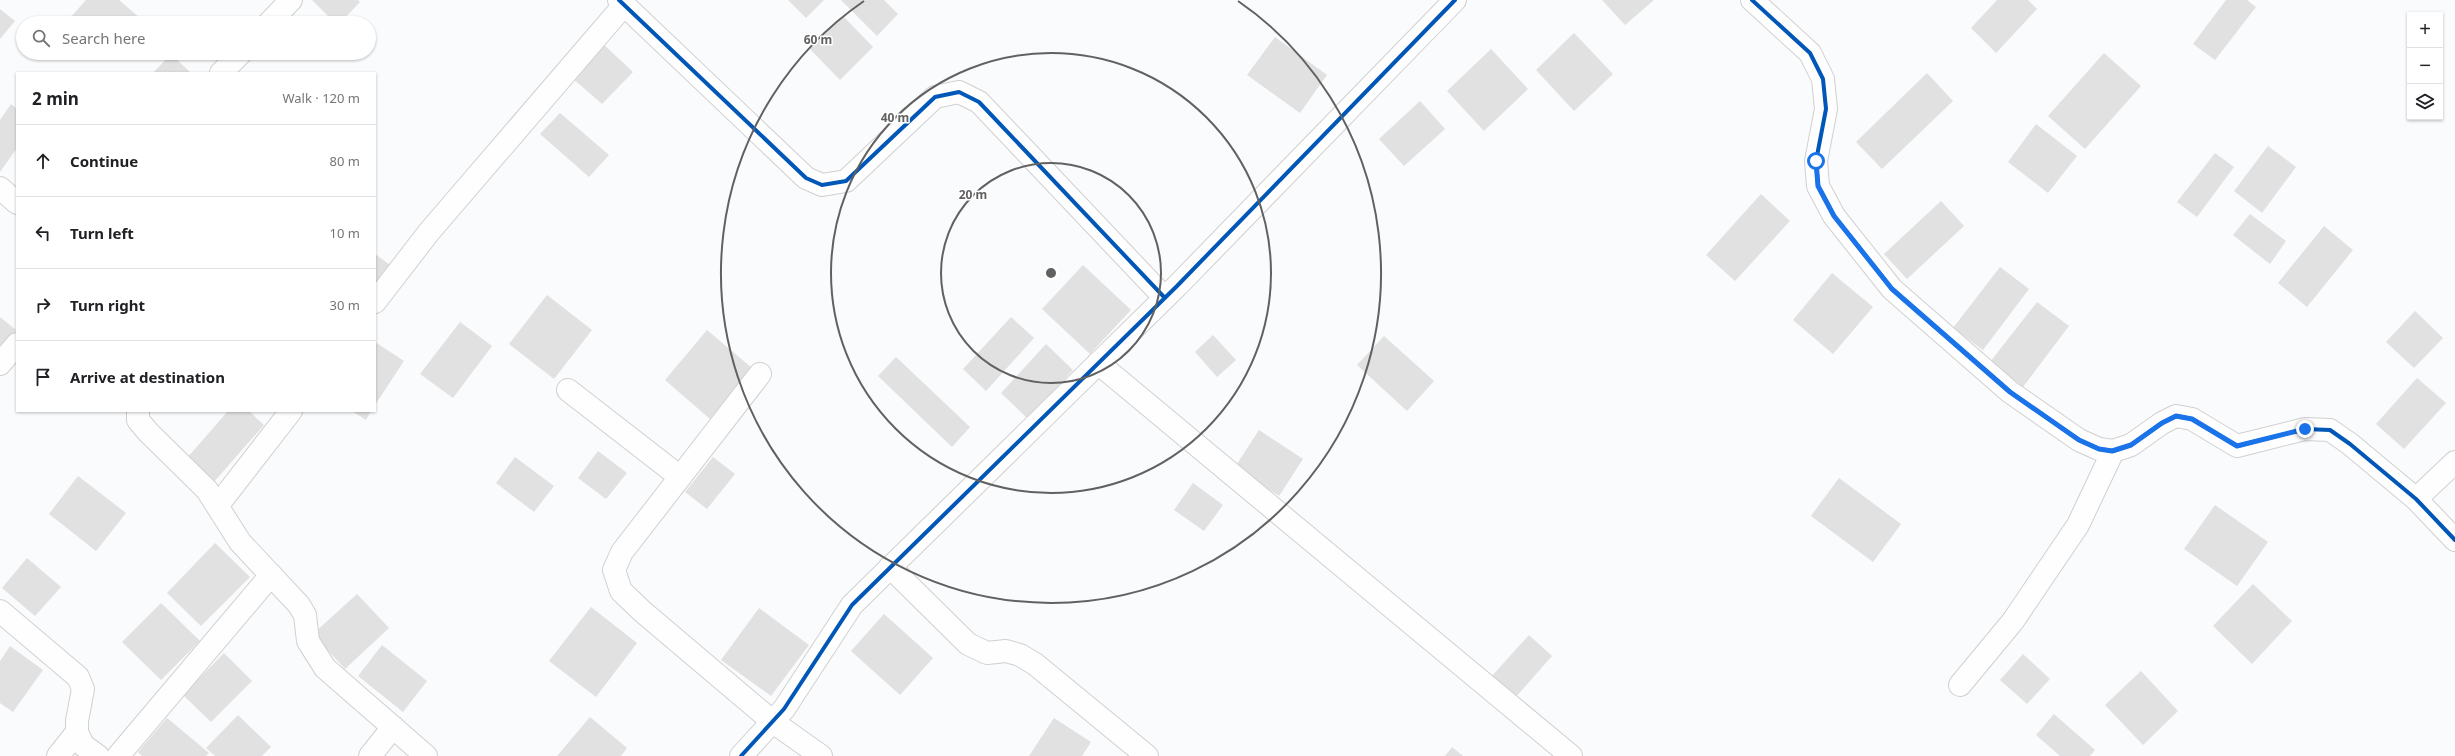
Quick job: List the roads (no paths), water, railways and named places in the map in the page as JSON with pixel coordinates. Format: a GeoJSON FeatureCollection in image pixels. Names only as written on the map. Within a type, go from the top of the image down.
{"type":"FeatureCollection","features":[{"type":"Feature","properties":{"kind":"street"},"geometry":{"type":"LineString","coordinates":[[276,16],[291,0]]}},
{"type":"Feature","properties":{"kind":"street"},"geometry":{"type":"LineString","coordinates":[[741,756],[784,709],[852,605],[1164,298],[1455,0]]}},
{"type":"Feature","properties":{"kind":"street"},"geometry":{"type":"LineString","coordinates":[[1752,0],[1810,53],[1824,79],[1826,109],[1816,161],[1818,186],[1834,216],[1892,289],[2010,392],[2079,440],[2099,449],[2112,451],[2131,445],[2162,423],[2176,416],[2192,419],[2237,446],[2305,429],[2330,430],[2350,444],[2416,499],[2455,540]]}},
{"type":"Feature","properties":{"kind":"street"},"geometry":{"type":"LineString","coordinates":[[376,301],[429,232],[622,3],[806,178],[822,184],[846,181],[935,97],[959,92],[979,102],[1164,298]]}},
{"type":"Feature","properties":{"kind":"street"},"geometry":{"type":"LineString","coordinates":[[223,72],[234,60]]}},
{"type":"Feature","properties":{"kind":"street"},"geometry":{"type":"LineString","coordinates":[[0,188],[16,202]]}},
{"type":"Feature","properties":{"kind":"street"},"geometry":{"type":"LineString","coordinates":[[0,364],[16,345]]}},
{"type":"Feature","properties":{"kind":"street"},"geometry":{"type":"LineString","coordinates":[[1098,363],[1571,756]]}},
{"type":"Feature","properties":{"kind":"street"},"geometry":{"type":"LineString","coordinates":[[760,374],[622,552],[614,570],[621,591],[643,612],[773,722],[821,756]]}},
{"type":"Feature","properties":{"kind":"street"},"geometry":{"type":"LineString","coordinates":[[568,390],[680,477]]}},
{"type":"Feature","properties":{"kind":"street"},"geometry":{"type":"LineString","coordinates":[[138,412],[138,420],[148,432],[207,490],[218,505],[228,525],[240,542],[299,605],[305,615],[308,642],[325,668],[426,756]]}},
{"type":"Feature","properties":{"kind":"street"},"geometry":{"type":"LineString","coordinates":[[218,505],[290,412]]}},
{"type":"Feature","properties":{"kind":"street"},"geometry":{"type":"LineString","coordinates":[[1960,685],[2013,621],[2078,525],[2112,451]]}},
{"type":"Feature","properties":{"kind":"street"},"geometry":{"type":"LineString","coordinates":[[2416,499],[2455,462]]}},
{"type":"Feature","properties":{"kind":"street"},"geometry":{"type":"LineString","coordinates":[[890,567],[968,644],[987,653],[1006,651],[1020,655],[1035,664],[1147,756]]}},
{"type":"Feature","properties":{"kind":"street"},"geometry":{"type":"LineString","coordinates":[[118,756],[271,574]]}},
{"type":"Feature","properties":{"kind":"street"},"geometry":{"type":"LineString","coordinates":[[0,610],[78,677],[83,689],[81,707],[77,721],[77,732],[83,745],[98,756]]}},
{"type":"Feature","properties":{"kind":"street"},"geometry":{"type":"LineString","coordinates":[[370,756],[393,727]]}},
{"type":"Feature","properties":{"kind":"street"},"geometry":{"type":"LineString","coordinates":[[58,756],[77,732]]}}]}
